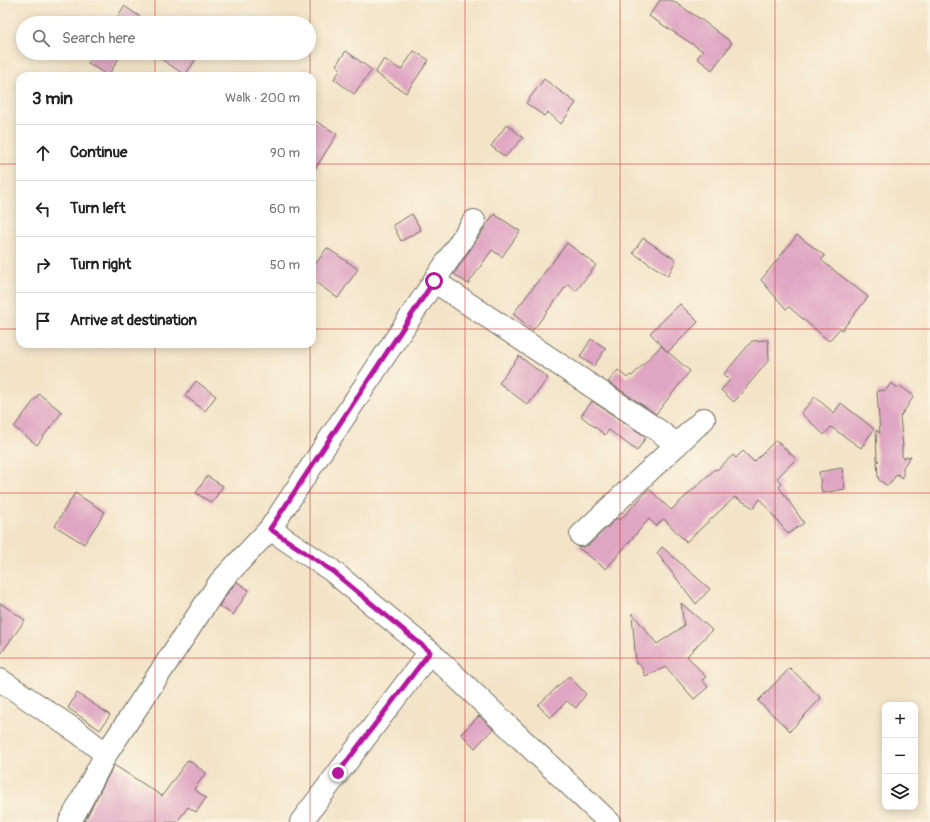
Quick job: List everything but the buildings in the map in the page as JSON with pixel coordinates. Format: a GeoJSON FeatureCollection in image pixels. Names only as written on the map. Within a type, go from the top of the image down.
{"type":"FeatureCollection","features":[{"type":"Feature","properties":{"kind":"street"},"geometry":{"type":"LineString","coordinates":[[70,822],[106,754],[220,582],[270,529],[474,221]]}},
{"type":"Feature","properties":{"kind":"street"},"geometry":{"type":"LineString","coordinates":[[434,281],[653,427],[677,445]]}},
{"type":"Feature","properties":{"kind":"street"},"geometry":{"type":"LineString","coordinates":[[580,535],[704,419]]}},
{"type":"Feature","properties":{"kind":"street"},"geometry":{"type":"LineString","coordinates":[[270,529],[331,570],[430,652],[609,822]]}},
{"type":"Feature","properties":{"kind":"street"},"geometry":{"type":"LineString","coordinates":[[301,822],[430,652]]}},
{"type":"Feature","properties":{"kind":"street"},"geometry":{"type":"LineString","coordinates":[[0,680],[79,733],[106,754]]}},
{"type":"Feature","properties":{"kind":"route"},"geometry":{"type":"LineString","coordinates":[[338,773],[430,652],[331,570],[270,529],[434,281]]}}]}
